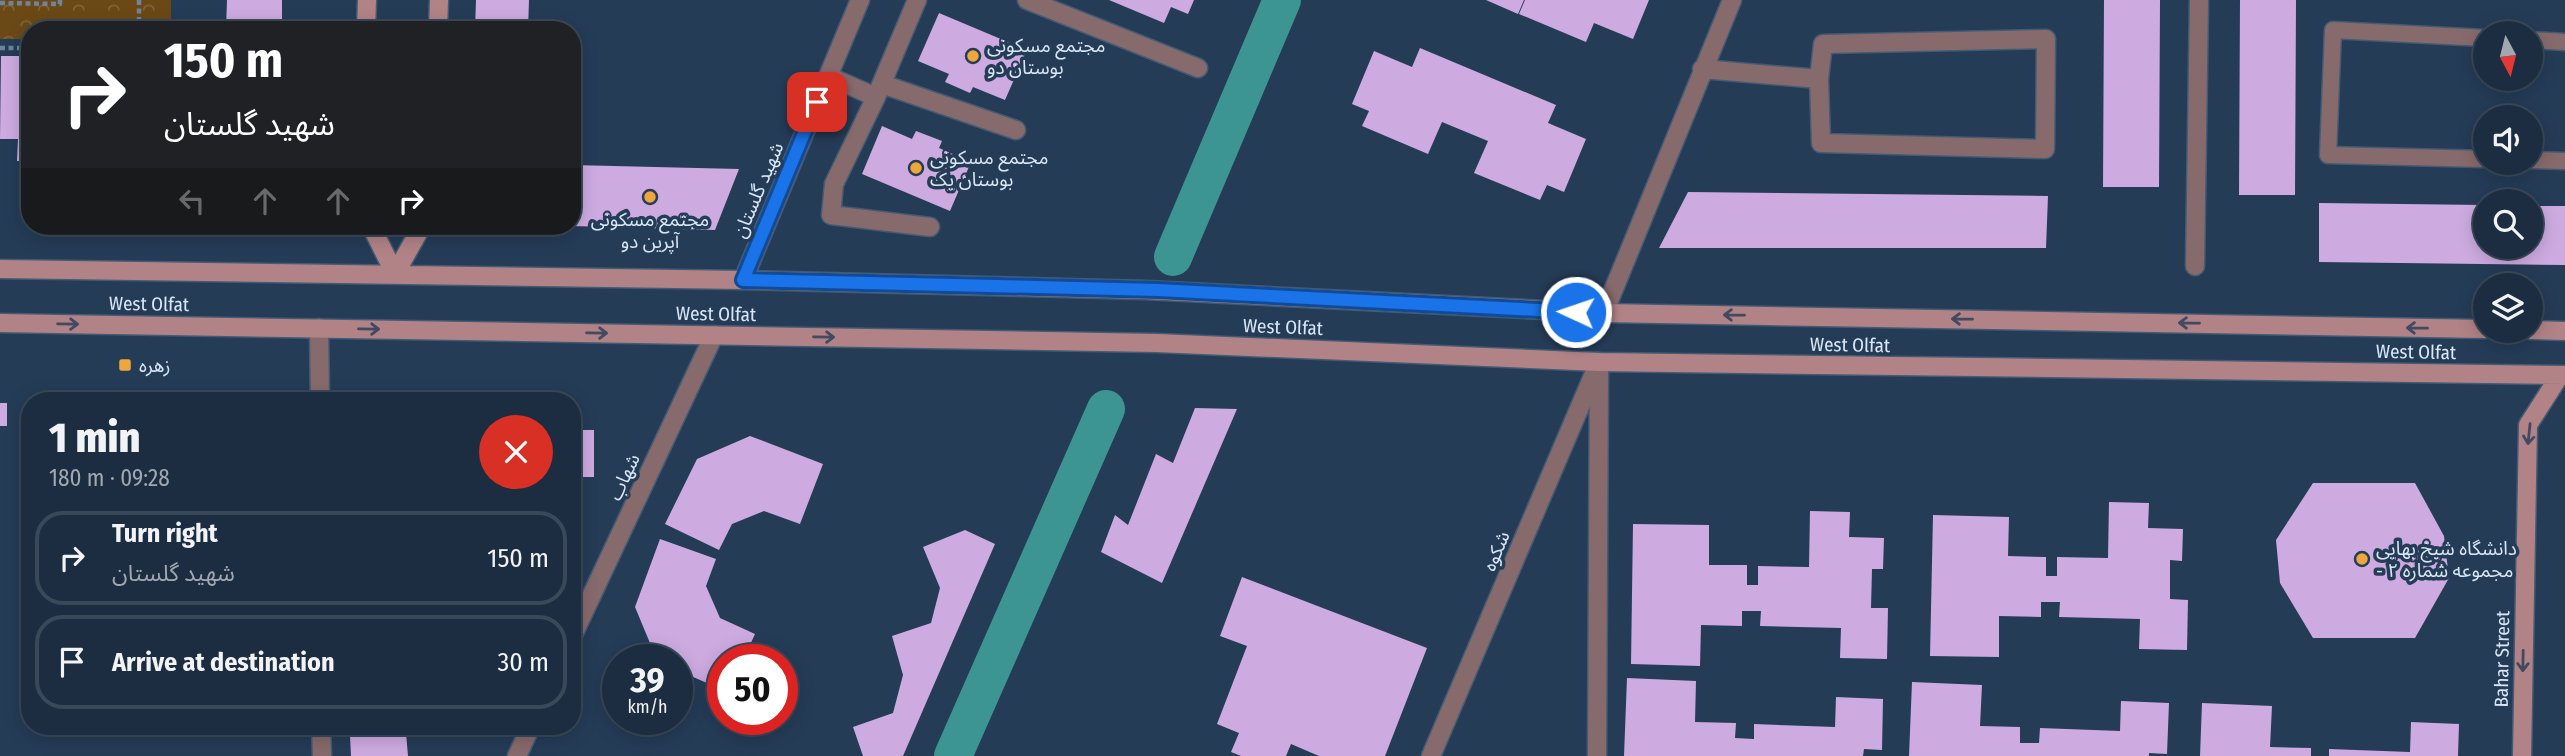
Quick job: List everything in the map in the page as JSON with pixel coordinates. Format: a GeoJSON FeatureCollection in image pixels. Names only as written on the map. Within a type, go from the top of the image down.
{"type":"FeatureCollection","features":[{"type":"Feature","properties":{"kind":"main road"},"geometry":{"type":"LineString","coordinates":[[366,21],[367,0]]}},
{"type":"Feature","properties":{"kind":"main road"},"geometry":{"type":"LineString","coordinates":[[438,21],[439,0]]}},
{"type":"Feature","properties":{"kind":"main road"},"geometry":{"type":"LineString","coordinates":[[376,235],[395,274]]}},
{"type":"Feature","properties":{"kind":"main road"},"geometry":{"type":"LineString","coordinates":[[395,274],[417,235]]}},
{"type":"Feature","properties":{"kind":"main road","name":"West Olfat"},"geometry":{"type":"LineString","coordinates":[[0,269],[743,280],[1158,290],[1604,313],[2473,329]]}},
{"type":"Feature","properties":{"kind":"main road","name":"West Olfat"},"geometry":{"type":"LineString","coordinates":[[0,323],[1157,343],[1599,362],[2563,379]]}},
{"type":"Feature","properties":{"kind":"main road"},"geometry":{"type":"LineString","coordinates":[[2543,330],[2565,331]]}},
{"type":"Feature","properties":{"kind":"main road","name":"Bahar Street"},"geometry":{"type":"LineString","coordinates":[[2522,756],[2528,425],[2563,379]]}},
{"type":"Feature","properties":{"kind":"street","name":"شهید گلستان"},"geometry":{"type":"LineString","coordinates":[[743,280],[860,0]]}},
{"type":"Feature","properties":{"kind":"street"},"geometry":{"type":"LineString","coordinates":[[918,0],[879,91],[834,184],[831,215],[930,227]]}},
{"type":"Feature","properties":{"kind":"street"},"geometry":{"type":"LineString","coordinates":[[1027,0],[1198,68]]}},
{"type":"Feature","properties":{"kind":"street"},"geometry":{"type":"LineString","coordinates":[[1604,313],[1732,0]]}},
{"type":"Feature","properties":{"kind":"street"},"geometry":{"type":"LineString","coordinates":[[2195,266],[2199,0]]}},
{"type":"Feature","properties":{"kind":"street"},"geometry":{"type":"LineString","coordinates":[[2046,40],[2045,149],[1821,143],[1819,79],[1823,44],[2046,40]]}},
{"type":"Feature","properties":{"kind":"street"},"geometry":{"type":"LineString","coordinates":[[1702,69],[1819,79]]}},
{"type":"Feature","properties":{"kind":"street"},"geometry":{"type":"LineString","coordinates":[[828,76],[1016,130]]}},
{"type":"Feature","properties":{"kind":"street"},"geometry":{"type":"LineString","coordinates":[[319,328],[320,392]]}},
{"type":"Feature","properties":{"kind":"street","name":"شهاب"},"geometry":{"type":"LineString","coordinates":[[581,619],[714,335]]}},
{"type":"Feature","properties":{"kind":"street"},"geometry":{"type":"LineString","coordinates":[[1597,756],[1599,362]]}},
{"type":"Feature","properties":{"kind":"street","name":"شکوه"},"geometry":{"type":"LineString","coordinates":[[1432,756],[1599,362]]}},
{"type":"Feature","properties":{"kind":"street"},"geometry":{"type":"LineString","coordinates":[[321,735],[322,756]]}},
{"type":"Feature","properties":{"kind":"street"},"geometry":{"type":"LineString","coordinates":[[517,756],[527,735]]}},
{"type":"Feature","properties":{"kind":"lane"},"geometry":{"type":"LineString","coordinates":[[2473,37],[2333,30],[2328,155],[2473,159]]}},
{"type":"Feature","properties":{"kind":"lane"},"geometry":{"type":"LineString","coordinates":[[2543,41],[2565,42]]}},
{"type":"Feature","properties":{"kind":"lane"},"geometry":{"type":"LineString","coordinates":[[2543,160],[2565,161]]}},
{"type":"Feature","properties":{"kind":"path"},"geometry":{"type":"LineString","coordinates":[[0,3],[60,4],[60,0]]}},
{"type":"Feature","properties":{"kind":"path"},"geometry":{"type":"LineString","coordinates":[[139,0],[139,21]]}},
{"type":"Feature","properties":{"kind":"path"},"geometry":{"type":"LineString","coordinates":[[0,48],[21,48]]}},
{"type":"Feature","properties":{"kind":"green space"},"geometry":{"type":"Polygon","coordinates":[[[0,0],[171,0],[171,21],[21,21],[21,39],[0,39],[0,0]]]}},
{"type":"Feature","properties":{"kind":"building"},"geometry":{"type":"Polygon","coordinates":[[[227,0],[282,0],[282,21],[226,21],[227,0]]]}},
{"type":"Feature","properties":{"kind":"building"},"geometry":{"type":"Polygon","coordinates":[[[476,0],[529,0],[528,21],[475,21],[476,0]]]}},
{"type":"Feature","properties":{"kind":"building"},"geometry":{"type":"Polygon","coordinates":[[[1109,0],[1194,0],[1188,14],[1171,7],[1164,23],[1109,0]]]}},
{"type":"Feature","properties":{"kind":"building"},"geometry":{"type":"Polygon","coordinates":[[[1486,0],[1524,0],[1518,14],[1486,0]]]}},
{"type":"Feature","properties":{"kind":"building"},"geometry":{"type":"Polygon","coordinates":[[[1525,0],[1649,0],[1633,39],[1594,23],[1586,42],[1519,14],[1525,0]]]}},
{"type":"Feature","properties":{"kind":"building"},"geometry":{"type":"Polygon","coordinates":[[[2104,0],[2160,0],[2159,187],[2103,187],[2104,0]]]}},
{"type":"Feature","properties":{"kind":"building"},"geometry":{"type":"Polygon","coordinates":[[[2240,0],[2296,0],[2295,195],[2239,195],[2240,0]]]}},
{"type":"Feature","properties":{"kind":"building","name":"مجتمع مسکونی بوستان دو"},"geometry":{"type":"Polygon","coordinates":[[[939,13],[1027,50],[1005,100],[973,87],[970,93],[945,82],[949,74],[918,61],[939,13]]]}},
{"type":"Feature","properties":{"kind":"building"},"geometry":{"type":"Polygon","coordinates":[[[1420,48],[1556,105],[1548,123],[1586,139],[1564,192],[1547,185],[1540,200],[1474,173],[1488,141],[1442,122],[1428,154],[1362,126],[1369,111],[1352,104],[1374,51],[1412,67],[1420,48]]]}},
{"type":"Feature","properties":{"kind":"building"},"geometry":{"type":"Polygon","coordinates":[[[1,56],[21,56],[21,161],[17,161],[18,139],[0,139],[1,56]]]}},
{"type":"Feature","properties":{"kind":"building","name":"مجتمع مسکونی بوستان یک"},"geometry":{"type":"Polygon","coordinates":[[[882,126],[912,139],[916,131],[942,141],[939,148],[971,162],[950,211],[862,174],[882,126]]]}},
{"type":"Feature","properties":{"kind":"building","name":"مجتمع مسکونی آپرین دو"},"geometry":{"type":"Polygon","coordinates":[[[581,165],[739,169],[715,230],[581,226],[581,165]]]}},
{"type":"Feature","properties":{"kind":"building"},"geometry":{"type":"Polygon","coordinates":[[[1688,192],[2048,196],[2046,248],[1659,248],[1688,192]]]}},
{"type":"Feature","properties":{"kind":"building"},"geometry":{"type":"Polygon","coordinates":[[[2319,203],[2473,205],[2473,259],[2543,259],[2543,206],[2565,206],[2565,265],[2319,262],[2319,203]]]}},
{"type":"Feature","properties":{"kind":"building"},"geometry":{"type":"Polygon","coordinates":[[[0,403],[7,403],[7,426],[0,426],[0,403]]]}},
{"type":"Feature","properties":{"kind":"building"},"geometry":{"type":"Polygon","coordinates":[[[1195,408],[1237,409],[1162,583],[1101,552],[1115,515],[1128,525],[1156,454],[1173,463],[1195,408]]]}},
{"type":"Feature","properties":{"kind":"building"},"geometry":{"type":"Polygon","coordinates":[[[581,430],[594,430],[594,477],[581,477],[581,430]]]}},
{"type":"Feature","properties":{"kind":"building"},"geometry":{"type":"Polygon","coordinates":[[[750,436],[823,464],[800,524],[764,511],[732,524],[719,550],[665,524],[697,459],[750,436]]]}},
{"type":"Feature","properties":{"kind":"building","name":"دانشگاه شیخ بهایی - مجموعه شماره ۲"},"geometry":{"type":"Polygon","coordinates":[[[2313,483],[2415,483],[2444,536],[2449,578],[2415,638],[2313,638],[2280,583],[2276,540],[2313,483]]]}},
{"type":"Feature","properties":{"kind":"building"},"geometry":{"type":"Polygon","coordinates":[[[2109,502],[2149,503],[2148,528],[2183,529],[2182,561],[2170,560],[2170,599],[2188,600],[2187,650],[2139,649],[2140,619],[2059,617],[2060,602],[2041,602],[2041,617],[1999,616],[1999,657],[1930,656],[1933,515],[2009,517],[2008,556],[2046,557],[2046,576],[2057,576],[2057,557],[2108,558],[2109,502]]]}},
{"type":"Feature","properties":{"kind":"building"},"geometry":{"type":"Polygon","coordinates":[[[1810,511],[1850,512],[1849,537],[1884,538],[1883,569],[1872,569],[1871,608],[1888,608],[1887,659],[1840,658],[1841,628],[1760,626],[1761,611],[1742,611],[1742,626],[1701,625],[1700,666],[1631,664],[1633,524],[1709,525],[1709,565],[1747,565],[1747,585],[1758,585],[1758,566],[1809,567],[1810,511]]]}},
{"type":"Feature","properties":{"kind":"building"},"geometry":{"type":"Polygon","coordinates":[[[965,530],[995,544],[903,756],[863,756],[853,727],[893,713],[903,675],[892,636],[931,623],[940,588],[923,547],[965,530]]]}},
{"type":"Feature","properties":{"kind":"building"},"geometry":{"type":"Polygon","coordinates":[[[660,539],[716,559],[706,586],[720,618],[755,634],[750,644],[707,644],[707,683],[693,677],[693,644],[650,644],[635,607],[660,539]]]}},
{"type":"Feature","properties":{"kind":"building"},"geometry":{"type":"Polygon","coordinates":[[[1242,577],[1427,648],[1385,756],[1319,756],[1291,744],[1286,756],[1241,756],[1231,752],[1239,733],[1217,724],[1247,646],[1220,636],[1242,577]]]}},
{"type":"Feature","properties":{"kind":"building"},"geometry":{"type":"Polygon","coordinates":[[[1627,678],[1696,681],[1695,722],[1736,723],[1735,738],[1754,739],[1754,724],[1835,727],[1836,697],[1883,699],[1882,750],[1864,749],[1863,756],[1624,756],[1627,678]]]}},
{"type":"Feature","properties":{"kind":"building"},"geometry":{"type":"Polygon","coordinates":[[[1912,682],[1982,685],[1980,726],[2020,727],[2020,743],[2039,743],[2040,728],[2120,731],[2121,701],[2169,703],[2167,754],[1909,756],[1912,682]]]}},
{"type":"Feature","properties":{"kind":"building"},"geometry":{"type":"Polygon","coordinates":[[[2202,703],[2272,706],[2270,747],[2311,748],[2311,756],[2200,756],[2202,703]]]}},
{"type":"Feature","properties":{"kind":"building"},"geometry":{"type":"Polygon","coordinates":[[[2411,722],[2459,724],[2458,756],[2329,756],[2329,749],[2410,752],[2411,722]]]}},
{"type":"Feature","properties":{"kind":"building"},"geometry":{"type":"Polygon","coordinates":[[[406,735],[408,756],[351,756],[350,736],[406,735]]]}},
{"type":"Feature","properties":{"kind":"waterway"},"geometry":{"type":"LineString","coordinates":[[1173,257],[1282,0]]}},
{"type":"Feature","properties":{"kind":"waterway"},"geometry":{"type":"LineString","coordinates":[[953,756],[1106,409]]}},
{"type":"Feature","properties":{"kind":"place","name":"مجتمع مسکونی بوستان دو"},"geometry":{"type":"Point","coordinates":[973,56]}},
{"type":"Feature","properties":{"kind":"place","name":"مجتمع مسکونی بوستان یک"},"geometry":{"type":"Point","coordinates":[916,168]}},
{"type":"Feature","properties":{"kind":"place","name":"مجتمع مسکونی آپرین دو"},"geometry":{"type":"Point","coordinates":[650,197]}},
{"type":"Feature","properties":{"kind":"place","name":"زهره"},"geometry":{"type":"Point","coordinates":[125,365]}},
{"type":"Feature","properties":{"kind":"place","name":"دانشگاه شیخ بهایی - مجموعه شماره ۲"},"geometry":{"type":"Point","coordinates":[2362,559]}},
{"type":"Feature","properties":{"kind":"route"},"geometry":{"type":"LineString","coordinates":[[817,102],[743,280],[1158,290],[1576,312]]}}]}
